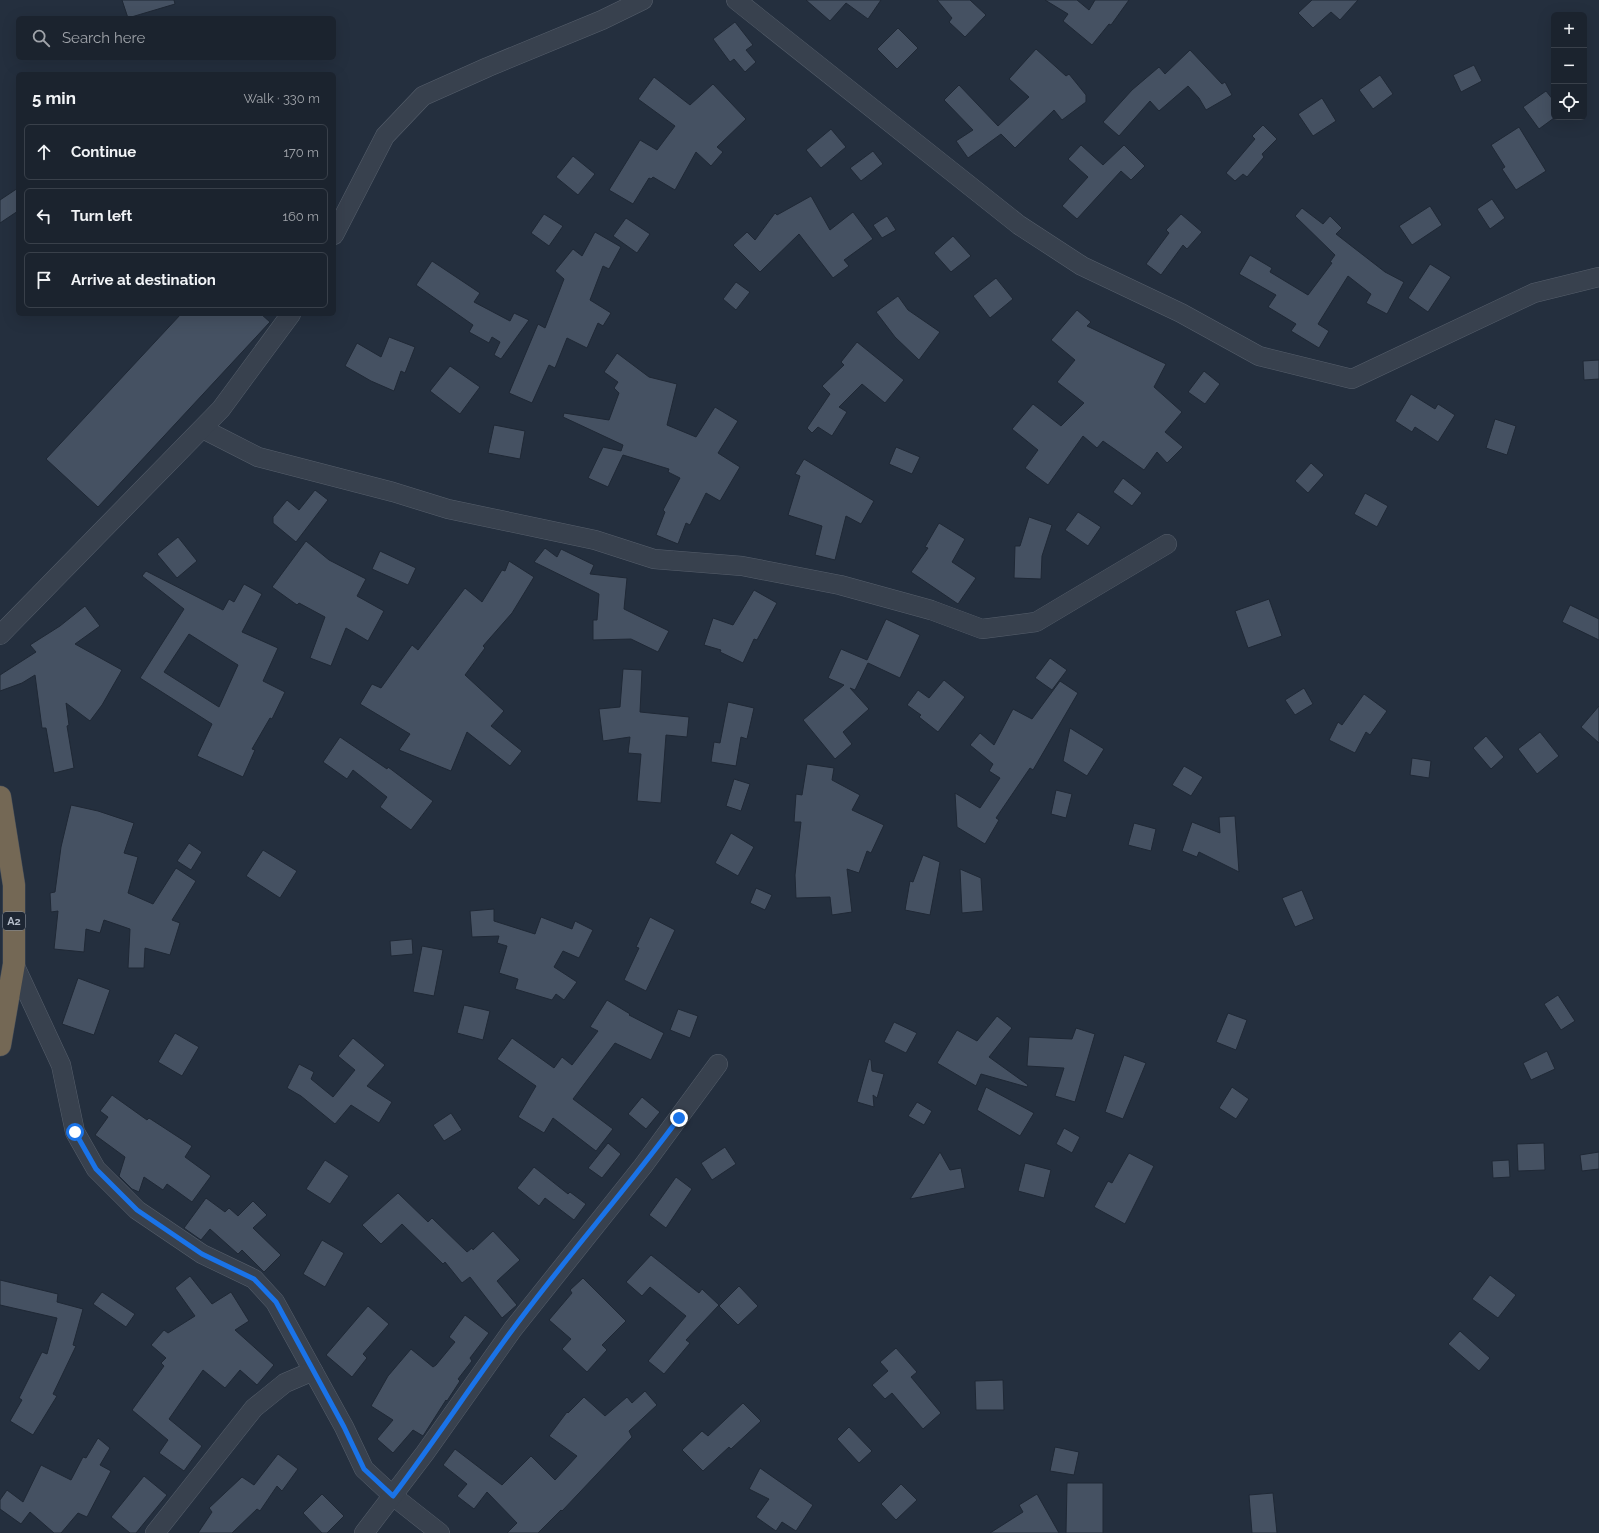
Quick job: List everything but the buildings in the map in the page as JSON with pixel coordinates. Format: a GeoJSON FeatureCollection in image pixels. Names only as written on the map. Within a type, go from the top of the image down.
{"type":"FeatureCollection","features":[{"type":"Feature","properties":{"kind":"highway","name":"A2"},"geometry":{"type":"LineString","coordinates":[[0,797],[14,885],[14,964],[0,1045]]}},
{"type":"Feature","properties":{"kind":"street"},"geometry":{"type":"LineString","coordinates":[[336,232],[385,136],[423,96],[488,67],[602,20],[643,0]]}},
{"type":"Feature","properties":{"kind":"street"},"geometry":{"type":"LineString","coordinates":[[736,0],[1019,225],[1082,266],[1181,313],[1259,356],[1352,379],[1534,293],[1599,277]]}},
{"type":"Feature","properties":{"kind":"street"},"geometry":{"type":"LineString","coordinates":[[0,635],[221,409],[290,316]]}},
{"type":"Feature","properties":{"kind":"street"},"geometry":{"type":"LineString","coordinates":[[203,428],[258,457],[393,492],[448,509],[595,540],[654,559],[742,566],[840,585],[931,610],[982,629],[1036,622],[1167,544]]}},
{"type":"Feature","properties":{"kind":"street"},"geometry":{"type":"LineString","coordinates":[[14,964],[61,1065],[75,1132],[96,1169],[137,1210],[202,1254],[254,1279],[276,1302],[344,1427],[364,1469],[393,1496],[440,1533]]}},
{"type":"Feature","properties":{"kind":"street"},"geometry":{"type":"LineString","coordinates":[[364,1533],[426,1453],[513,1329],[643,1166],[718,1064]]}},
{"type":"Feature","properties":{"kind":"street"},"geometry":{"type":"LineString","coordinates":[[155,1533],[254,1408],[285,1383],[313,1371]]}},
{"type":"Feature","properties":{"kind":"route"},"geometry":{"type":"LineString","coordinates":[[75,1132],[96,1169],[137,1210],[202,1254],[254,1279],[276,1302],[344,1427],[364,1469],[393,1496],[426,1453],[513,1329],[643,1166],[679,1118]]}}]}
